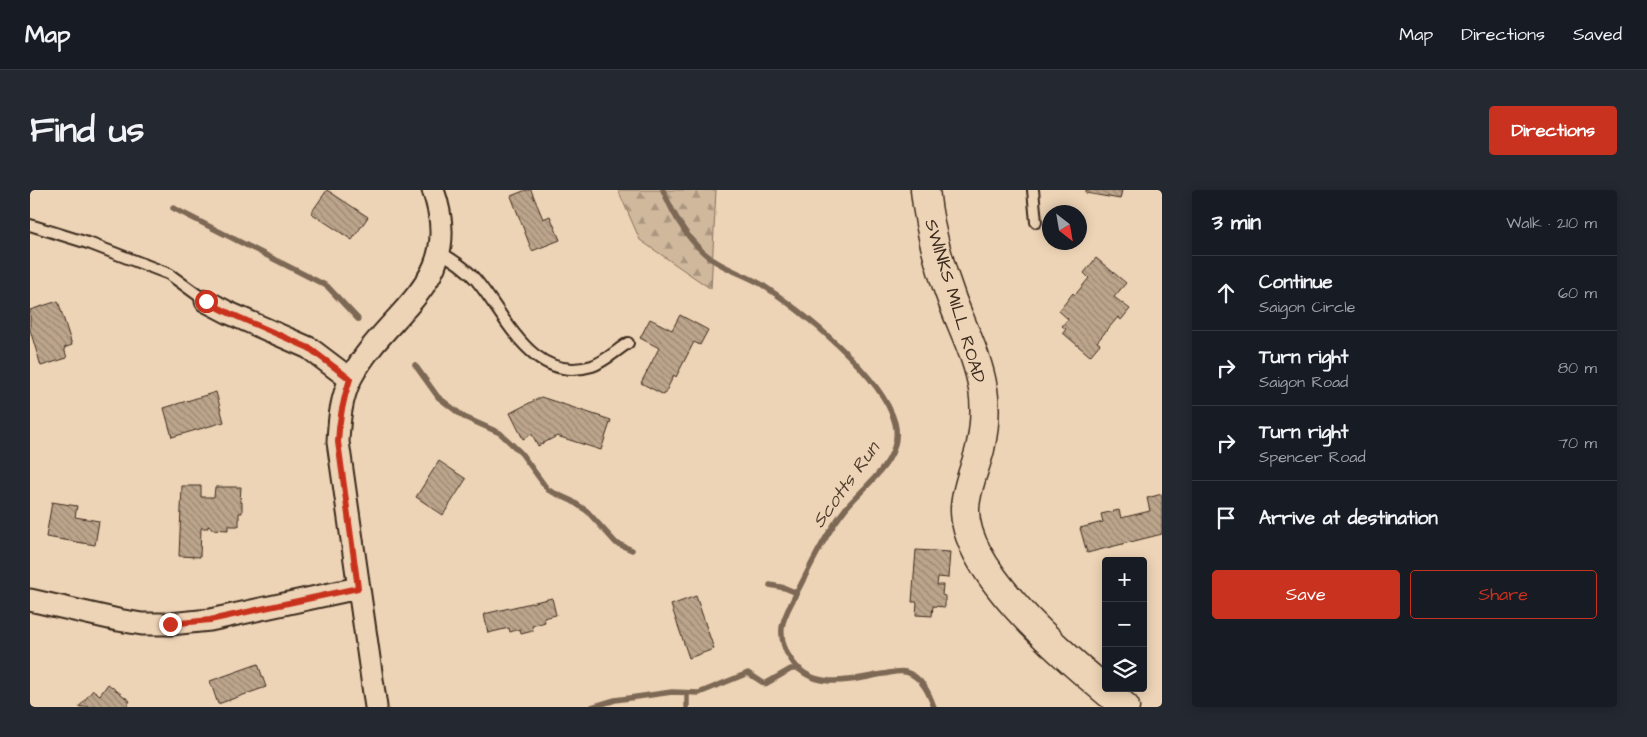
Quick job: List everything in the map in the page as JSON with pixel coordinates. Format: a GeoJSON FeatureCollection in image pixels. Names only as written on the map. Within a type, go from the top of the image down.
{"type":"FeatureCollection","features":[{"type":"Feature","properties":{"kind":"street"},"geometry":{"type":"LineString","coordinates":[[376,707],[338,442],[339,419],[350,379],[363,359],[420,292],[432,273],[440,252],[442,230],[439,207],[433,190]]}},
{"type":"Feature","properties":{"kind":"street","name":"SWINKS MILL ROAD"},"geometry":{"type":"LineString","coordinates":[[925,190],[927,209],[937,254],[978,364],[983,390],[984,419],[980,447],[966,497],[965,514],[968,530],[979,555],[995,581],[1014,605],[1061,652],[1125,707]]}},
{"type":"Feature","properties":{"kind":"street"},"geometry":{"type":"LineString","coordinates":[[206,301],[309,348],[350,379]]}},
{"type":"Feature","properties":{"kind":"street"},"geometry":{"type":"LineString","coordinates":[[30,600],[118,620],[142,624],[170,624],[210,620],[358,588]]}},
{"type":"Feature","properties":{"kind":"lane"},"geometry":{"type":"LineString","coordinates":[[1033,190],[1036,222]]}},
{"type":"Feature","properties":{"kind":"lane"},"geometry":{"type":"LineString","coordinates":[[30,225],[91,244],[169,274],[206,301]]}},
{"type":"Feature","properties":{"kind":"lane"},"geometry":{"type":"LineString","coordinates":[[440,252],[458,264],[475,280],[524,346],[543,362],[571,370],[594,365],[628,343]]}},
{"type":"Feature","properties":{"kind":"green space"},"geometry":{"type":"Polygon","coordinates":[[[618,190],[716,190],[711,289],[640,240],[618,190]]]}},
{"type":"Feature","properties":{"kind":"building"},"geometry":{"type":"Polygon","coordinates":[[[327,190],[368,217],[352,240],[311,213],[327,190]]]}},
{"type":"Feature","properties":{"kind":"building"},"geometry":{"type":"Polygon","coordinates":[[[531,190],[543,219],[550,216],[560,240],[532,251],[511,196],[531,190]]]}},
{"type":"Feature","properties":{"kind":"building"},"geometry":{"type":"Polygon","coordinates":[[[1086,190],[1122,190],[1120,199],[1086,193],[1086,190]]]}},
{"type":"Feature","properties":{"kind":"building"},"geometry":{"type":"Polygon","coordinates":[[[1096,258],[1126,283],[1114,297],[1130,309],[1121,320],[1118,317],[1097,342],[1100,344],[1090,356],[1063,333],[1066,329],[1062,326],[1068,319],[1059,311],[1073,293],[1075,295],[1089,278],[1084,273],[1096,258]]]}},
{"type":"Feature","properties":{"kind":"building"},"geometry":{"type":"Polygon","coordinates":[[[58,301],[72,345],[64,348],[67,358],[41,366],[30,330],[30,310],[58,301]]]}},
{"type":"Feature","properties":{"kind":"building"},"geometry":{"type":"Polygon","coordinates":[[[680,315],[708,330],[700,345],[694,342],[676,377],[674,375],[664,395],[641,383],[659,348],[640,338],[650,319],[672,330],[680,315]]]}},
{"type":"Feature","properties":{"kind":"building"},"geometry":{"type":"Polygon","coordinates":[[[216,392],[224,422],[172,437],[164,408],[216,392]]]}},
{"type":"Feature","properties":{"kind":"building"},"geometry":{"type":"Polygon","coordinates":[[[541,397],[611,420],[601,450],[557,436],[538,446],[532,434],[523,439],[510,413],[541,397]]]}},
{"type":"Feature","properties":{"kind":"building"},"geometry":{"type":"Polygon","coordinates":[[[439,461],[466,479],[443,515],[416,497],[439,461]]]}},
{"type":"Feature","properties":{"kind":"building"},"geometry":{"type":"Polygon","coordinates":[[[182,486],[201,486],[201,497],[214,497],[215,487],[241,487],[240,502],[242,502],[242,513],[239,513],[239,526],[228,526],[228,530],[211,529],[208,526],[208,528],[201,528],[200,557],[179,556],[182,486]]]}},
{"type":"Feature","properties":{"kind":"building"},"geometry":{"type":"Polygon","coordinates":[[[1162,494],[1162,534],[1087,553],[1080,528],[1103,522],[1101,514],[1119,510],[1121,518],[1150,511],[1147,498],[1162,494]]]}},
{"type":"Feature","properties":{"kind":"building"},"geometry":{"type":"Polygon","coordinates":[[[52,502],[77,506],[75,517],[99,521],[95,545],[46,537],[52,502]]]}},
{"type":"Feature","properties":{"kind":"building"},"geometry":{"type":"Polygon","coordinates":[[[916,550],[950,552],[948,578],[938,577],[937,585],[943,585],[942,595],[945,596],[945,607],[933,606],[932,616],[916,615],[917,602],[912,602],[916,550]]]}},
{"type":"Feature","properties":{"kind":"building"},"geometry":{"type":"Polygon","coordinates":[[[696,596],[714,649],[689,658],[671,605],[696,596]]]}},
{"type":"Feature","properties":{"kind":"building"},"geometry":{"type":"Polygon","coordinates":[[[552,598],[556,615],[544,618],[545,622],[532,626],[533,631],[521,634],[520,629],[510,632],[509,628],[488,633],[484,614],[552,598]]]}},
{"type":"Feature","properties":{"kind":"building"},"geometry":{"type":"Polygon","coordinates":[[[258,664],[266,687],[218,704],[210,681],[258,664]]]}},
{"type":"Feature","properties":{"kind":"building"},"geometry":{"type":"Polygon","coordinates":[[[108,684],[130,701],[126,707],[79,707],[93,690],[100,695],[108,684]]]}},
{"type":"Feature","properties":{"kind":"waterway","name":"Scotts Run"},"geometry":{"type":"LineString","coordinates":[[663,190],[682,226],[701,251],[721,265],[761,284],[818,327],[858,365],[875,385],[895,423],[896,436],[894,448],[889,459],[873,480],[846,508],[832,528],[786,614],[782,636],[788,655],[799,669],[809,676],[820,680],[845,681],[900,671],[912,674],[921,682],[934,707]]}},
{"type":"Feature","properties":{"kind":"waterway"},"geometry":{"type":"LineString","coordinates":[[173,208],[327,286],[358,319]]}},
{"type":"Feature","properties":{"kind":"waterway"},"geometry":{"type":"LineString","coordinates":[[415,365],[438,397],[464,417],[500,433],[521,453],[548,490],[572,501],[587,511],[616,543],[632,550]]}},
{"type":"Feature","properties":{"kind":"waterway"},"geometry":{"type":"LineString","coordinates":[[770,585],[797,593]]}},
{"type":"Feature","properties":{"kind":"waterway"},"geometry":{"type":"LineString","coordinates":[[592,707],[615,700],[672,692],[699,693],[748,673],[765,684],[791,669],[800,669]]}},
{"type":"Feature","properties":{"kind":"waterway"},"geometry":{"type":"LineString","coordinates":[[687,693],[687,707]]}},
{"type":"Feature","properties":{"kind":"route"},"geometry":{"type":"LineString","coordinates":[[170,624],[210,620],[358,588],[338,442],[339,419],[350,379],[309,348],[206,301]]}}]}
